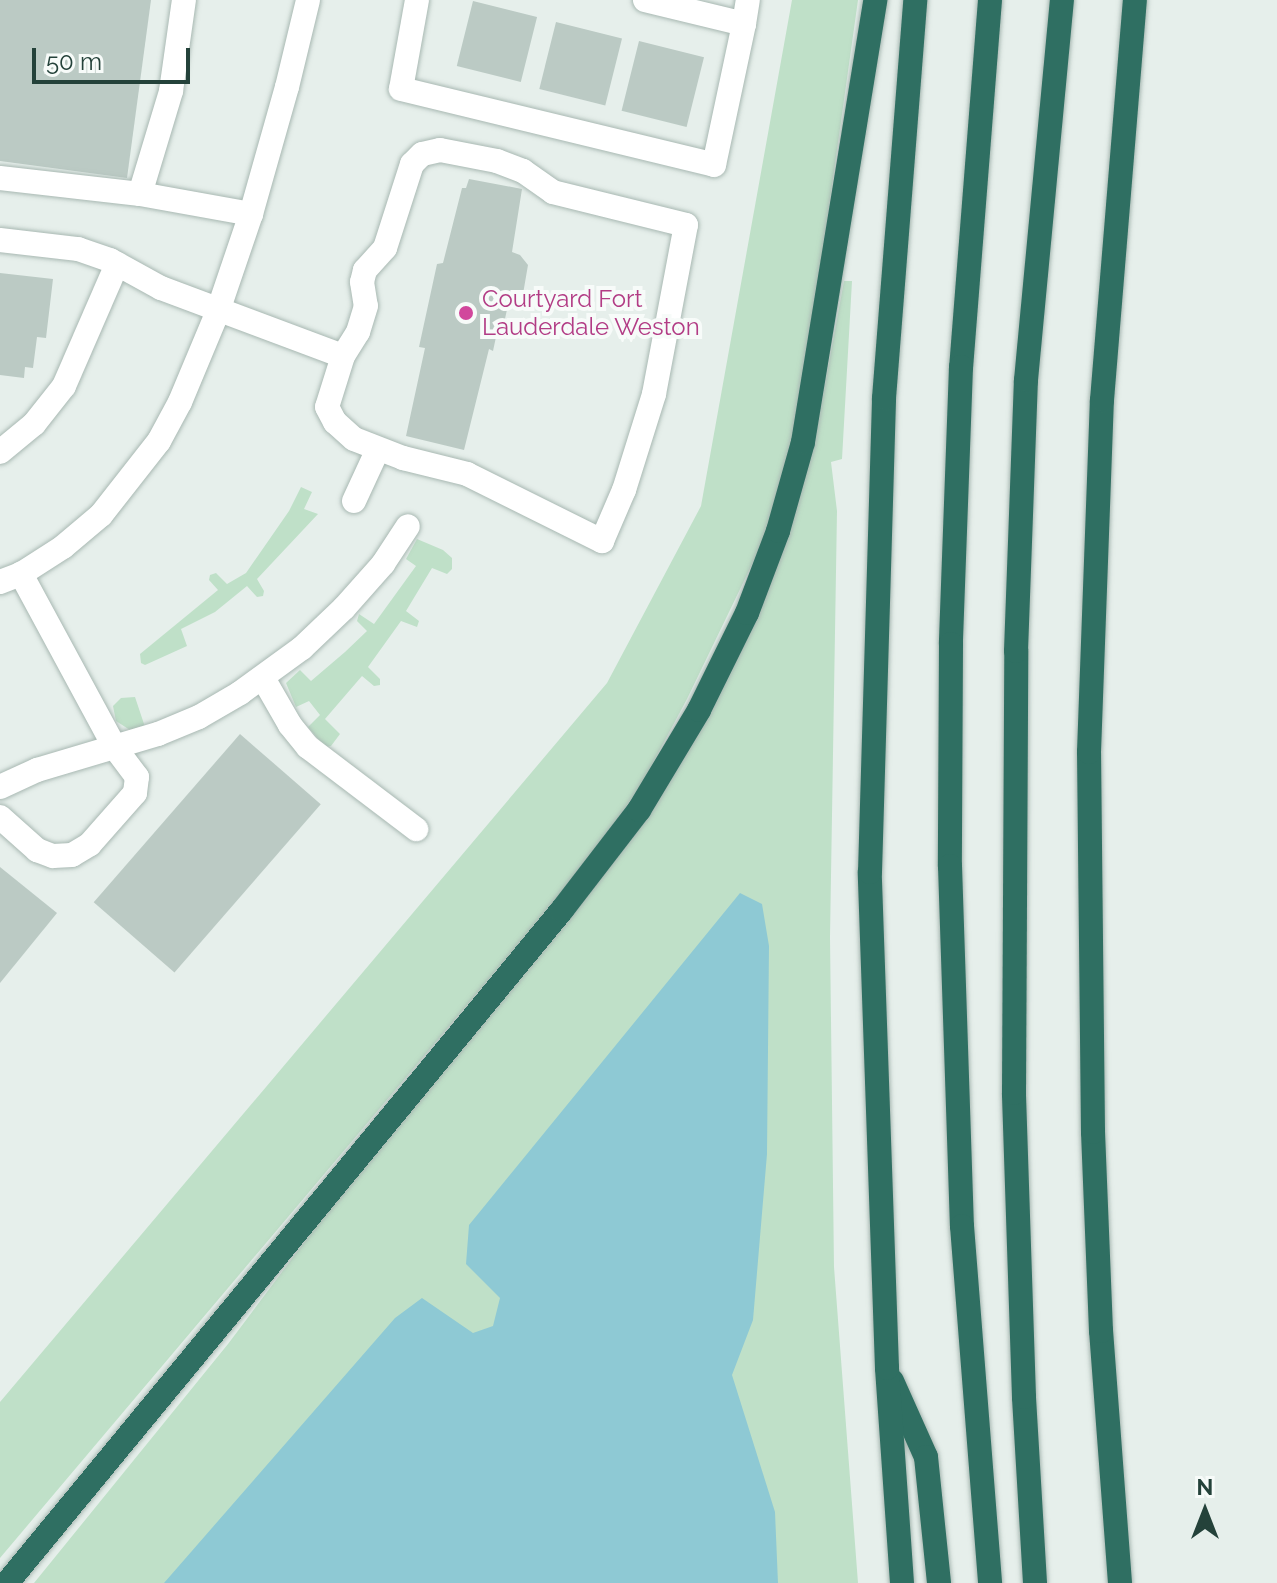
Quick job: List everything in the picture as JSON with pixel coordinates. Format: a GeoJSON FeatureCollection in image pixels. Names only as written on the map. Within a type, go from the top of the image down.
{"type":"FeatureCollection","features":[{"type":"Feature","properties":{"kind":"highway"},"geometry":{"type":"LineString","coordinates":[[7,1583],[562,910],[639,810],[699,710],[747,613],[778,531],[803,442],[875,0]]}},
{"type":"Feature","properties":{"kind":"highway"},"geometry":{"type":"LineString","coordinates":[[902,1583],[887,1368],[870,872],[884,398],[915,0]]}},
{"type":"Feature","properties":{"kind":"highway"},"geometry":{"type":"LineString","coordinates":[[990,0],[970,222],[959,397],[951,644],[950,866],[962,1226],[990,1583]]}},
{"type":"Feature","properties":{"kind":"highway"},"geometry":{"type":"LineString","coordinates":[[1035,1583],[1024,1397],[1014,1093],[1016,651],[1026,380],[1062,0]]}},
{"type":"Feature","properties":{"kind":"highway"},"geometry":{"type":"LineString","coordinates":[[1120,1583],[1101,1331],[1093,1132],[1089,752],[1102,400],[1135,0]]}},
{"type":"Feature","properties":{"kind":"highway"},"geometry":{"type":"LineString","coordinates":[[887,1368],[926,1457],[939,1583]]}},
{"type":"Feature","properties":{"kind":"street"},"geometry":{"type":"LineString","coordinates":[[140,194],[171,91],[184,0]]}},
{"type":"Feature","properties":{"kind":"street"},"geometry":{"type":"LineString","coordinates":[[0,817],[37,850],[53,856],[72,855],[81,850],[135,793],[137,777],[114,746],[10,578],[63,547],[101,515],[132,480],[159,441],[180,402],[218,311],[251,214],[308,0]]}},
{"type":"Feature","properties":{"kind":"street"},"geometry":{"type":"LineString","coordinates":[[417,0],[401,89],[714,165],[748,0]]}},
{"type":"Feature","properties":{"kind":"street"},"geometry":{"type":"LineString","coordinates":[[645,0],[744,24]]}},
{"type":"Feature","properties":{"kind":"street"},"geometry":{"type":"LineString","coordinates":[[440,150],[497,161],[523,171],[553,192],[686,225],[654,394],[624,490],[602,541],[458,470],[378,449],[354,439],[335,422],[327,407],[343,356],[358,332],[366,306],[362,282],[365,270],[388,241],[412,164],[422,154],[440,150]]}},
{"type":"Feature","properties":{"kind":"street"},"geometry":{"type":"LineString","coordinates":[[0,178],[140,194],[251,214]]}},
{"type":"Feature","properties":{"kind":"street"},"geometry":{"type":"LineString","coordinates":[[0,240],[78,249],[117,264],[161,288],[343,356]]}},
{"type":"Feature","properties":{"kind":"street"},"geometry":{"type":"LineString","coordinates":[[0,452],[34,424],[64,386],[117,264]]}},
{"type":"Feature","properties":{"kind":"street"},"geometry":{"type":"LineString","coordinates":[[354,501],[378,449]]}},
{"type":"Feature","properties":{"kind":"street"},"geometry":{"type":"LineString","coordinates":[[0,787],[37,770],[199,717],[263,678],[302,648],[344,608],[383,564],[408,526]]}},
{"type":"Feature","properties":{"kind":"street"},"geometry":{"type":"LineString","coordinates":[[263,678],[290,725],[308,747],[416,829]]}},
{"type":"Feature","properties":{"kind":"green space"},"geometry":{"type":"Polygon","coordinates":[[[792,0],[858,0],[799,421],[770,527],[687,699],[641,785],[581,870],[0,1558],[0,1402],[607,683],[701,506],[792,0]]]}},
{"type":"Feature","properties":{"kind":"green space"},"geometry":{"type":"Polygon","coordinates":[[[844,281],[852,281],[842,459],[831,462],[837,511],[830,937],[834,1267],[858,1583],[34,1583],[228,1344],[393,1124],[633,836],[816,434],[844,281]]]}},
{"type":"Feature","properties":{"kind":"green space"},"geometry":{"type":"Polygon","coordinates":[[[301,487],[312,492],[304,509],[318,514],[257,579],[264,591],[263,596],[257,597],[247,586],[215,612],[181,629],[187,646],[145,665],[141,663],[140,654],[218,590],[209,580],[210,575],[216,573],[227,584],[246,573],[289,511],[301,487]]]}},
{"type":"Feature","properties":{"kind":"green space"},"geometry":{"type":"Polygon","coordinates":[[[417,539],[443,550],[452,558],[452,569],[447,574],[432,568],[406,611],[419,621],[417,627],[401,621],[368,667],[380,679],[380,685],[374,686],[362,676],[325,719],[340,734],[331,746],[325,747],[308,727],[320,715],[309,701],[296,707],[286,683],[300,670],[311,681],[345,652],[367,631],[357,621],[359,614],[374,624],[416,566],[406,559],[417,539]]]}},
{"type":"Feature","properties":{"kind":"green space"},"geometry":{"type":"Polygon","coordinates":[[[135,697],[145,727],[130,730],[116,721],[113,706],[121,698],[135,697]]]}},
{"type":"Feature","properties":{"kind":"water"},"geometry":{"type":"Polygon","coordinates":[[[740,893],[762,904],[769,946],[767,1154],[753,1320],[732,1375],[775,1512],[778,1583],[164,1583],[395,1318],[422,1298],[473,1333],[493,1326],[500,1298],[466,1264],[469,1225],[740,893]]]}},
{"type":"Feature","properties":{"kind":"building"},"geometry":{"type":"Polygon","coordinates":[[[0,0],[151,0],[127,178],[0,161],[0,0]]]}},
{"type":"Feature","properties":{"kind":"building"},"geometry":{"type":"Polygon","coordinates":[[[473,1],[537,17],[521,82],[457,66],[473,1]]]}},
{"type":"Feature","properties":{"kind":"building"},"geometry":{"type":"Polygon","coordinates":[[[556,22],[622,38],[605,105],[539,89],[556,22]]]}},
{"type":"Feature","properties":{"kind":"building"},"geometry":{"type":"Polygon","coordinates":[[[639,41],[704,57],[687,127],[622,111],[639,41]]]}},
{"type":"Feature","properties":{"kind":"building","name":"Courtyard Fort Lauderdale Weston"},"geometry":{"type":"Polygon","coordinates":[[[469,179],[522,189],[512,252],[520,255],[528,265],[523,294],[513,299],[505,296],[504,304],[508,305],[501,337],[496,337],[493,351],[489,349],[464,450],[406,436],[425,348],[419,347],[437,264],[443,263],[462,188],[466,188],[469,179]]]}},
{"type":"Feature","properties":{"kind":"building"},"geometry":{"type":"Polygon","coordinates":[[[0,273],[53,279],[46,338],[37,337],[33,368],[25,367],[24,378],[0,375],[0,273]]]}},
{"type":"Feature","properties":{"kind":"building"},"geometry":{"type":"Polygon","coordinates":[[[240,734],[321,804],[174,972],[94,902],[240,734]]]}},
{"type":"Feature","properties":{"kind":"building"},"geometry":{"type":"Polygon","coordinates":[[[0,867],[57,913],[0,983],[0,867]]]}},
{"type":"Feature","properties":{"kind":"place","name":"Courtyard Fort Lauderdale Weston"},"geometry":{"type":"Point","coordinates":[466,313]}}]}
